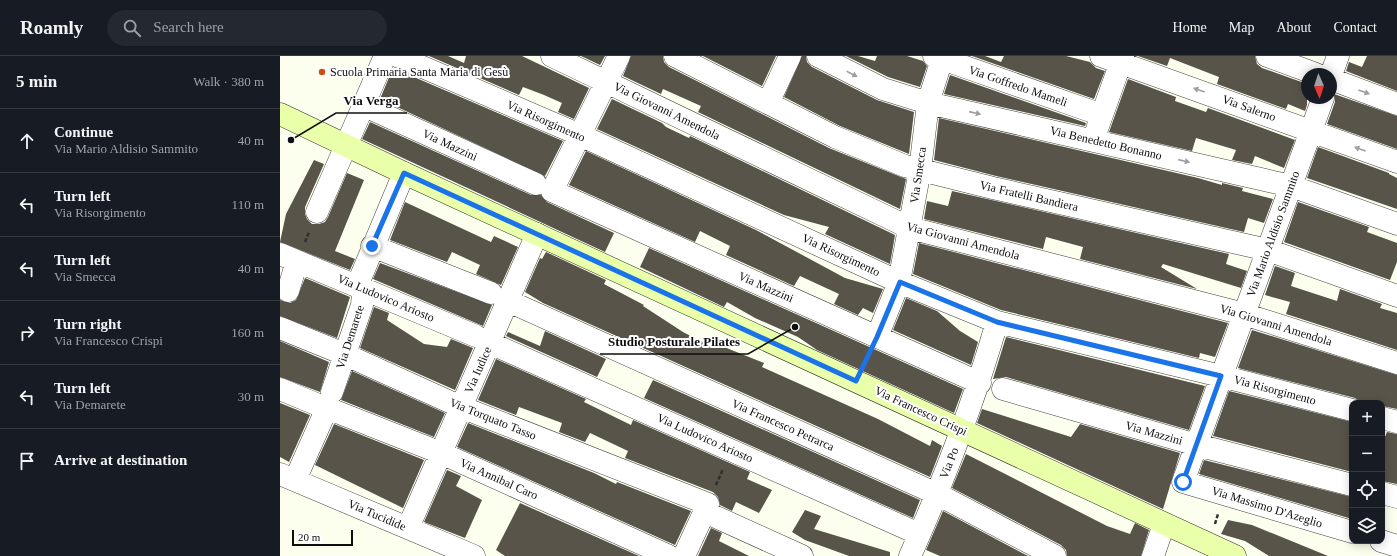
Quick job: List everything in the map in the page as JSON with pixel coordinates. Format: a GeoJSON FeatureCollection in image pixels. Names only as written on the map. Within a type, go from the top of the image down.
{"type":"FeatureCollection","features":[{"type":"Feature","properties":{"kind":"street"},"geometry":{"type":"LineString","coordinates":[[317,212],[345,146],[365,106],[385,56]]}},
{"type":"Feature","properties":{"kind":"street","name":"Via Risorgimento"},"geometry":{"type":"LineString","coordinates":[[397,56],[580,135],[900,282],[997,322],[1221,376],[1349,409]]}},
{"type":"Feature","properties":{"kind":"street","name":"Via Giovanni Amendola"},"geometry":{"type":"LineString","coordinates":[[552,56],[607,81],[910,228],[1244,314],[1397,364]]}},
{"type":"Feature","properties":{"kind":"street"},"geometry":{"type":"LineString","coordinates":[[544,188],[580,135],[619,56]]}},
{"type":"Feature","properties":{"kind":"street","name":"Via Fratelli Bandiera"},"geometry":{"type":"LineString","coordinates":[[675,56],[835,137],[905,166],[1268,250],[1397,296]]}},
{"type":"Feature","properties":{"kind":"street"},"geometry":{"type":"LineString","coordinates":[[768,103],[790,56]]}},
{"type":"Feature","properties":{"kind":"street","name":"Via Benedetto Bonanno"},"geometry":{"type":"LineString","coordinates":[[818,56],[884,90],[928,103],[1291,186],[1397,224]]}},
{"type":"Feature","properties":{"kind":"street"},"geometry":{"type":"LineString","coordinates":[[1267,56],[1301,68]]}},
{"type":"Feature","properties":{"kind":"street"},"geometry":{"type":"LineString","coordinates":[[1334,68],[1338,56]]}},
{"type":"Feature","properties":{"kind":"street","name":"Via Smecca"},"geometry":{"type":"LineString","coordinates":[[877,337],[900,282],[920,170],[928,103],[940,57]]}},
{"type":"Feature","properties":{"kind":"street","name":"Via Goffredo Mameli"},"geometry":{"type":"LineString","coordinates":[[940,57],[1102,116]]}},
{"type":"Feature","properties":{"kind":"street"},"geometry":{"type":"LineString","coordinates":[[1093,140],[1102,116],[1115,58]]}},
{"type":"Feature","properties":{"kind":"street","name":"Via Salerno"},"geometry":{"type":"LineString","coordinates":[[1115,58],[1397,162]]}},
{"type":"Feature","properties":{"kind":"street"},"geometry":{"type":"LineString","coordinates":[[1337,81],[1397,104]]}},
{"type":"Feature","properties":{"kind":"street","name":"Via Mario Aldisio Sammito"},"geometry":{"type":"LineString","coordinates":[[1183,482],[1321,104]]}},
{"type":"Feature","properties":{"kind":"street","name":"Via Mazzini"},"geometry":{"type":"LineString","coordinates":[[365,106],[544,188],[980,383]]}},
{"type":"Feature","properties":{"kind":"street","name":"Via Francesco Crispi"},"geometry":{"type":"LineString","coordinates":[[281,118],[537,234],[1235,556]]}},
{"type":"Feature","properties":{"kind":"street","name":"Via Demarete"},"geometry":{"type":"LineString","coordinates":[[288,477],[325,401],[344,354],[362,305],[363,292],[357,286],[372,246],[404,173]]}},
{"type":"Feature","properties":{"kind":"street","name":"Via Iudice"},"geometry":{"type":"LineString","coordinates":[[408,528],[461,407],[483,339],[500,297],[537,234]]}},
{"type":"Feature","properties":{"kind":"street","name":"Via Francesco Petrarca"},"geometry":{"type":"LineString","coordinates":[[372,246],[500,297],[937,494],[1055,556]]}},
{"type":"Feature","properties":{"kind":"street"},"geometry":{"type":"LineString","coordinates":[[288,291],[293,254]]}},
{"type":"Feature","properties":{"kind":"street","name":"Via Ludovico Ariosto"},"geometry":{"type":"LineString","coordinates":[[293,254],[357,286],[483,339],[731,450],[917,549]]}},
{"type":"Feature","properties":{"kind":"street","name":"Via Po"},"geometry":{"type":"LineString","coordinates":[[917,549],[980,383],[997,322]]}},
{"type":"Feature","properties":{"kind":"street","name":"Via Torquato Tasso"},"geometry":{"type":"LineString","coordinates":[[280,328],[344,354],[461,407],[707,508],[802,556]]}},
{"type":"Feature","properties":{"kind":"street","name":"Via Annibal Caro"},"geometry":{"type":"LineString","coordinates":[[280,389],[325,401],[669,556]]}},
{"type":"Feature","properties":{"kind":"street","name":"Via Mazzini"},"geometry":{"type":"LineString","coordinates":[[1003,390],[1197,445],[1349,484]]}},
{"type":"Feature","properties":{"kind":"street"},"geometry":{"type":"LineString","coordinates":[[1385,419],[1397,422]]}},
{"type":"Feature","properties":{"kind":"street","name":"Via Tucidide"},"geometry":{"type":"LineString","coordinates":[[288,477],[474,556]]}},
{"type":"Feature","properties":{"kind":"street","name":"Via Massimo D'Azeglio"},"geometry":{"type":"LineString","coordinates":[[1183,482],[1349,531]]}},
{"type":"Feature","properties":{"kind":"street"},"geometry":{"type":"LineString","coordinates":[[1385,494],[1397,498]]}},
{"type":"Feature","properties":{"kind":"street"},"geometry":{"type":"LineString","coordinates":[[684,556],[707,508]]}},
{"type":"Feature","properties":{"kind":"street"},"geometry":{"type":"LineString","coordinates":[[1152,556],[1164,524]]}},
{"type":"Feature","properties":{"kind":"street"},"geometry":{"type":"LineString","coordinates":[[1385,542],[1397,546]]}},
{"type":"Feature","properties":{"kind":"path"},"geometry":{"type":"LineString","coordinates":[[293,254],[309,233]]}},
{"type":"Feature","properties":{"kind":"path"},"geometry":{"type":"LineString","coordinates":[[707,508],[731,450]]}},
{"type":"Feature","properties":{"kind":"path"},"geometry":{"type":"LineString","coordinates":[[1209,544],[1225,494]]}},
{"type":"Feature","properties":{"kind":"building"},"geometry":{"type":"Polygon","coordinates":[[[429,56],[448,56],[464,63],[466,56],[522,56],[589,88],[574,119],[558,112],[562,103],[544,95],[523,87],[519,95],[429,56]]]}},
{"type":"Feature","properties":{"kind":"building"},"geometry":{"type":"Polygon","coordinates":[[[581,56],[605,56],[600,65],[581,56]]]}},
{"type":"Feature","properties":{"kind":"building"},"geometry":{"type":"Polygon","coordinates":[[[631,56],[663,56],[664,62],[669,67],[829,148],[906,179],[900,209],[698,112],[701,106],[663,89],[661,94],[623,76],[631,56]]]}},
{"type":"Feature","properties":{"kind":"building"},"geometry":{"type":"Polygon","coordinates":[[[703,56],[776,56],[762,86],[703,56]]]}},
{"type":"Feature","properties":{"kind":"building"},"geometry":{"type":"Polygon","coordinates":[[[802,56],[806,56],[807,62],[812,67],[877,100],[914,112],[909,154],[840,126],[784,97],[802,56]]]}},
{"type":"Feature","properties":{"kind":"building"},"geometry":{"type":"Polygon","coordinates":[[[846,56],[858,56],[875,61],[877,56],[907,56],[923,61],[927,66],[920,87],[888,77],[846,56]]]}},
{"type":"Feature","properties":{"kind":"building"},"geometry":{"type":"Polygon","coordinates":[[[972,56],[985,56],[1001,62],[1004,56],[1066,56],[1090,62],[1096,68],[1105,71],[1094,99],[972,56]]]}},
{"type":"Feature","properties":{"kind":"building"},"geometry":{"type":"Polygon","coordinates":[[[1138,56],[1255,56],[1257,64],[1262,68],[1301,82],[1301,104],[1307,105],[1305,111],[1288,104],[1286,109],[1217,84],[1219,77],[1170,58],[1167,66],[1138,56]]]}},
{"type":"Feature","properties":{"kind":"building"},"geometry":{"type":"Polygon","coordinates":[[[1367,56],[1397,56],[1397,91],[1346,71],[1349,62],[1362,67],[1367,56]]]}},
{"type":"Feature","properties":{"kind":"building"},"geometry":{"type":"Polygon","coordinates":[[[393,68],[563,141],[545,176],[380,99],[393,68]]]}},
{"type":"Feature","properties":{"kind":"building"},"geometry":{"type":"Polygon","coordinates":[[[950,75],[1086,123],[1085,126],[944,94],[950,75]]]}},
{"type":"Feature","properties":{"kind":"building"},"geometry":{"type":"Polygon","coordinates":[[[1128,79],[1176,97],[1175,101],[1206,112],[1208,108],[1295,140],[1284,168],[1255,156],[1252,164],[1232,160],[1236,150],[1196,138],[1192,151],[1109,132],[1128,79]]]}},
{"type":"Feature","properties":{"kind":"building"},"geometry":{"type":"Polygon","coordinates":[[[1337,95],[1397,116],[1397,149],[1327,124],[1334,104],[1337,104],[1337,95]]]}},
{"type":"Feature","properties":{"kind":"building"},"geometry":{"type":"Polygon","coordinates":[[[612,99],[662,123],[666,127],[689,138],[690,136],[895,235],[890,264],[825,234],[829,227],[784,215],[597,129],[612,99]]]}},
{"type":"Feature","properties":{"kind":"building"},"geometry":{"type":"Polygon","coordinates":[[[939,118],[1198,178],[1222,185],[1222,183],[1243,188],[1242,191],[1273,199],[1264,223],[1248,218],[1244,232],[996,176],[934,160],[939,118]]]}},
{"type":"Feature","properties":{"kind":"building"},"geometry":{"type":"Polygon","coordinates":[[[370,122],[531,195],[541,195],[547,202],[614,233],[605,252],[362,139],[370,122]]]}},
{"type":"Feature","properties":{"kind":"building"},"geometry":{"type":"Polygon","coordinates":[[[1318,147],[1389,173],[1397,178],[1397,209],[1307,178],[1318,147]]]}},
{"type":"Feature","properties":{"kind":"building"},"geometry":{"type":"Polygon","coordinates":[[[586,151],[756,230],[845,278],[883,289],[873,313],[863,308],[858,315],[834,304],[839,294],[800,276],[794,286],[726,255],[730,246],[700,231],[695,242],[569,185],[586,151]]]}},
{"type":"Feature","properties":{"kind":"building"},"geometry":{"type":"Polygon","coordinates":[[[314,160],[324,164],[305,207],[307,219],[312,224],[325,222],[347,173],[364,180],[335,251],[355,259],[350,270],[280,242],[286,214],[314,160]]]}},
{"type":"Feature","properties":{"kind":"building"},"geometry":{"type":"Polygon","coordinates":[[[952,191],[1229,254],[1226,264],[1247,271],[1241,288],[1163,264],[1161,267],[1197,289],[1080,259],[1083,247],[1046,237],[1043,249],[924,219],[927,201],[948,206],[952,191]]]}},
{"type":"Feature","properties":{"kind":"building"},"geometry":{"type":"Polygon","coordinates":[[[405,202],[491,242],[494,236],[518,247],[501,285],[476,274],[480,265],[452,252],[447,262],[390,240],[405,202]]]}},
{"type":"Feature","properties":{"kind":"building"},"geometry":{"type":"Polygon","coordinates":[[[1298,202],[1369,227],[1367,232],[1397,243],[1397,262],[1390,280],[1284,242],[1298,202]]]}},
{"type":"Feature","properties":{"kind":"building"},"geometry":{"type":"Polygon","coordinates":[[[919,243],[1228,323],[1215,357],[1200,353],[1199,358],[1001,310],[913,274],[919,243]]]}},
{"type":"Feature","properties":{"kind":"building"},"geometry":{"type":"Polygon","coordinates":[[[649,248],[963,389],[954,413],[817,350],[798,337],[755,318],[727,302],[724,307],[640,267],[649,248]]]}},
{"type":"Feature","properties":{"kind":"building"},"geometry":{"type":"Polygon","coordinates":[[[546,252],[606,280],[604,284],[644,305],[643,306],[683,332],[712,347],[714,343],[764,363],[762,367],[878,419],[930,446],[932,440],[942,446],[930,477],[543,303],[525,292],[540,258],[542,259],[546,252]]]}},
{"type":"Feature","properties":{"kind":"building"},"geometry":{"type":"Polygon","coordinates":[[[380,263],[492,305],[483,326],[373,279],[380,263]]]}},
{"type":"Feature","properties":{"kind":"building"},"geometry":{"type":"Polygon","coordinates":[[[1275,266],[1295,273],[1291,286],[1337,301],[1340,289],[1382,304],[1380,308],[1397,313],[1397,350],[1286,314],[1290,302],[1265,295],[1275,266]]]}},
{"type":"Feature","properties":{"kind":"building"},"geometry":{"type":"Polygon","coordinates":[[[305,278],[350,297],[337,338],[280,316],[280,300],[290,303],[296,300],[305,278]]]}},
{"type":"Feature","properties":{"kind":"building"},"geometry":{"type":"Polygon","coordinates":[[[906,298],[937,311],[960,331],[978,342],[971,365],[893,330],[906,298]]]}},
{"type":"Feature","properties":{"kind":"building"},"geometry":{"type":"Polygon","coordinates":[[[374,307],[389,313],[387,320],[424,344],[447,347],[451,339],[473,348],[455,390],[360,348],[374,307]]]}},
{"type":"Feature","properties":{"kind":"building"},"geometry":{"type":"Polygon","coordinates":[[[1252,330],[1397,375],[1397,409],[1385,407],[1385,400],[1358,400],[1355,398],[1238,368],[1252,330]]]}},
{"type":"Feature","properties":{"kind":"building"},"geometry":{"type":"Polygon","coordinates":[[[545,331],[606,359],[597,377],[506,336],[508,332],[540,346],[545,331]]]}},
{"type":"Feature","properties":{"kind":"building"},"geometry":{"type":"Polygon","coordinates":[[[1006,337],[1205,386],[1189,430],[1006,377],[993,379],[1006,337]]]}},
{"type":"Feature","properties":{"kind":"building"},"geometry":{"type":"Polygon","coordinates":[[[280,341],[329,362],[320,392],[280,377],[280,341]]]}},
{"type":"Feature","properties":{"kind":"building"},"geometry":{"type":"Polygon","coordinates":[[[496,359],[586,399],[584,402],[631,425],[633,420],[750,472],[747,479],[772,490],[759,513],[736,502],[732,511],[720,505],[718,497],[713,492],[625,458],[628,451],[590,433],[585,442],[559,432],[562,423],[519,407],[516,415],[478,400],[496,359]]]}},
{"type":"Feature","properties":{"kind":"building"},"geometry":{"type":"Polygon","coordinates":[[[352,371],[445,413],[434,437],[341,400],[352,371]]]}},
{"type":"Feature","properties":{"kind":"building"},"geometry":{"type":"Polygon","coordinates":[[[653,380],[920,500],[913,518],[644,398],[653,380]]]}},
{"type":"Feature","properties":{"kind":"building"},"geometry":{"type":"Polygon","coordinates":[[[1229,391],[1349,421],[1349,471],[1213,436],[1229,391]]]}},
{"type":"Feature","properties":{"kind":"building"},"geometry":{"type":"Polygon","coordinates":[[[280,403],[310,415],[289,462],[280,457],[280,403]]]}},
{"type":"Feature","properties":{"kind":"building"},"geometry":{"type":"Polygon","coordinates":[[[982,409],[1071,437],[1080,424],[1180,453],[1163,509],[977,423],[982,409]]]}},
{"type":"Feature","properties":{"kind":"building"},"geometry":{"type":"Polygon","coordinates":[[[468,423],[594,473],[616,484],[617,482],[691,511],[675,545],[457,447],[468,423]]]}},
{"type":"Feature","properties":{"kind":"building"},"geometry":{"type":"Polygon","coordinates":[[[334,424],[424,460],[403,508],[315,465],[334,424]]]}},
{"type":"Feature","properties":{"kind":"building"},"geometry":{"type":"Polygon","coordinates":[[[1387,432],[1397,434],[1397,484],[1385,482],[1385,437],[1387,432]]]}},
{"type":"Feature","properties":{"kind":"building"},"geometry":{"type":"Polygon","coordinates":[[[966,454],[1107,526],[1130,534],[1135,523],[1149,530],[1141,556],[1067,556],[1066,550],[1061,545],[952,488],[966,454]]]}},
{"type":"Feature","properties":{"kind":"building"},"geometry":{"type":"Polygon","coordinates":[[[1204,460],[1349,496],[1349,518],[1199,474],[1204,460]]]}},
{"type":"Feature","properties":{"kind":"building"},"geometry":{"type":"Polygon","coordinates":[[[447,470],[461,476],[456,486],[482,500],[465,538],[424,522],[447,470]]]}},
{"type":"Feature","properties":{"kind":"building"},"geometry":{"type":"Polygon","coordinates":[[[520,503],[639,556],[505,556],[496,550],[520,503]]]}},
{"type":"Feature","properties":{"kind":"building"},"geometry":{"type":"Polygon","coordinates":[[[805,510],[821,516],[814,529],[890,552],[890,556],[849,556],[805,540],[792,532],[805,510]]]}},
{"type":"Feature","properties":{"kind":"building"},"geometry":{"type":"Polygon","coordinates":[[[943,511],[1028,556],[940,556],[926,550],[943,511]]]}},
{"type":"Feature","properties":{"kind":"building"},"geometry":{"type":"Polygon","coordinates":[[[1228,520],[1252,525],[1328,556],[1269,556],[1245,541],[1221,534],[1228,520]]]}},
{"type":"Feature","properties":{"kind":"building"},"geometry":{"type":"Polygon","coordinates":[[[711,528],[722,533],[719,541],[749,556],[698,556],[711,528]]]}},
{"type":"Feature","properties":{"kind":"place","name":"Scuola Primaria Santa Maria di Gesù"},"geometry":{"type":"Point","coordinates":[322,72]}},
{"type":"Feature","properties":{"kind":"place","name":"Via Verga"},"geometry":{"type":"Point","coordinates":[291,140]}},
{"type":"Feature","properties":{"kind":"place","name":"Studio Posturale Pilates"},"geometry":{"type":"Point","coordinates":[795,327]}},
{"type":"Feature","properties":{"kind":"route"},"geometry":{"type":"LineString","coordinates":[[372,246],[404,173],[856,381],[877,337],[900,282],[997,322],[1221,376],[1183,482]]}}]}
